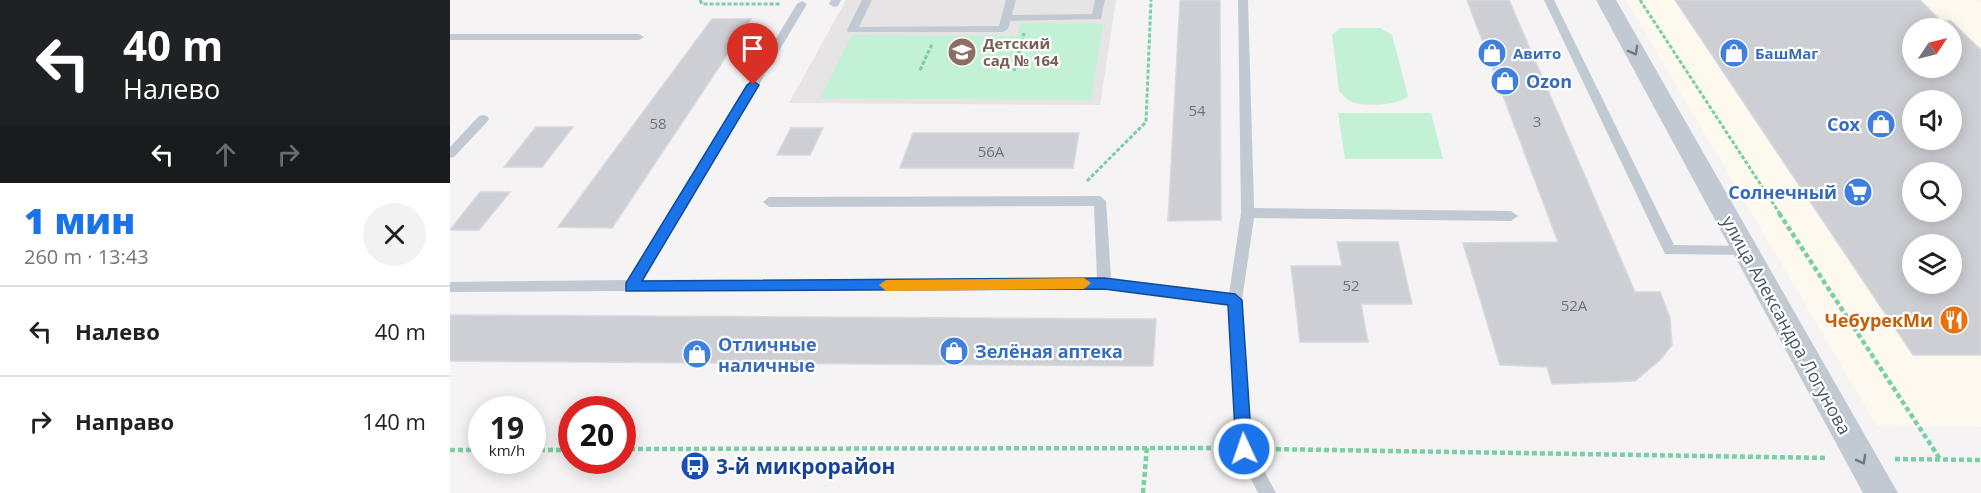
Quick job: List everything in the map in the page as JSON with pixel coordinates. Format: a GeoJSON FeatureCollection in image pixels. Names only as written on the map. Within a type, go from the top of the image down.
{"type":"FeatureCollection","features":[{"type":"Feature","properties":{"kind":"street","name":"улица Александра Логунова"},"geometry":{"type":"LineString","coordinates":[[1606,0],[1881,493]]}},
{"type":"Feature","properties":{"kind":"lane"},"geometry":{"type":"LineString","coordinates":[[867,0],[852,30],[1003,29],[1011,0]]}},
{"type":"Feature","properties":{"kind":"lane"},"geometry":{"type":"LineString","coordinates":[[1006,18],[1097,17],[1100,0]]}},
{"type":"Feature","properties":{"kind":"lane"},"geometry":{"type":"LineString","coordinates":[[1243,0],[1248,213],[1235,300],[1244,449],[1267,493]]}},
{"type":"Feature","properties":{"kind":"lane"},"geometry":{"type":"LineString","coordinates":[[1549,0],[1670,250],[1746,251]]}},
{"type":"Feature","properties":{"kind":"lane"},"geometry":{"type":"LineString","coordinates":[[632,287],[802,4]]}},
{"type":"Feature","properties":{"kind":"lane"},"geometry":{"type":"LineString","coordinates":[[450,37],[639,38]]}},
{"type":"Feature","properties":{"kind":"lane"},"geometry":{"type":"LineString","coordinates":[[450,154],[483,119]]}},
{"type":"Feature","properties":{"kind":"lane"},"geometry":{"type":"LineString","coordinates":[[769,202],[1100,201],[1104,283]]}},
{"type":"Feature","properties":{"kind":"lane"},"geometry":{"type":"LineString","coordinates":[[1248,213],[1511,216]]}},
{"type":"Feature","properties":{"kind":"lane"},"geometry":{"type":"LineString","coordinates":[[450,287],[1104,283],[1235,300]]}},
{"type":"Feature","properties":{"kind":"path"},"geometry":{"type":"LineString","coordinates":[[700,0],[702,4],[802,4]]}},
{"type":"Feature","properties":{"kind":"path"},"geometry":{"type":"LineString","coordinates":[[1067,201],[1146,122],[1151,0]]}},
{"type":"Feature","properties":{"kind":"path"},"geometry":{"type":"LineString","coordinates":[[1640,0],[1941,459]]}},
{"type":"Feature","properties":{"kind":"path"},"geometry":{"type":"LineString","coordinates":[[1014,72],[1028,18]]}},
{"type":"Feature","properties":{"kind":"path"},"geometry":{"type":"LineString","coordinates":[[920,70],[938,30]]}},
{"type":"Feature","properties":{"kind":"path"},"geometry":{"type":"LineString","coordinates":[[636,449],[1147,447],[1981,460]]}},
{"type":"Feature","properties":{"kind":"path"},"geometry":{"type":"LineString","coordinates":[[1143,493],[1147,447]]}},
{"type":"Feature","properties":{"kind":"path"},"geometry":{"type":"LineString","coordinates":[[450,450],[468,450]]}},
{"type":"Feature","properties":{"kind":"shaded area","name":"Детский сад № 164"},"geometry":{"type":"Polygon","coordinates":[[[846,0],[1116,0],[1100,105],[789,103],[846,0]]]}},
{"type":"Feature","properties":{"kind":"shaded area","name":"Солнечный"},"geometry":{"type":"Polygon","coordinates":[[[1626,0],[1978,0],[1981,3],[1981,427],[1877,426],[1626,0]]]}},
{"type":"Feature","properties":{"kind":"green space"},"geometry":{"type":"Polygon","coordinates":[[[1021,23],[1103,24],[1091,100],[820,98],[852,35],[1017,36],[1021,23]]]}},
{"type":"Feature","properties":{"kind":"green space"},"geometry":{"type":"Polygon","coordinates":[[[1341,28],[1380,28],[1392,35],[1408,96],[1397,102],[1368,105],[1348,100],[1339,91],[1332,34],[1341,28]]]}},
{"type":"Feature","properties":{"kind":"green space"},"geometry":{"type":"Polygon","coordinates":[[[1338,113],[1431,113],[1443,159],[1345,159],[1338,113]]]}},
{"type":"Feature","properties":{"kind":"building"},"geometry":{"type":"Polygon","coordinates":[[[1180,0],[1220,0],[1221,220],[1168,221],[1180,0]]]}},
{"type":"Feature","properties":{"kind":"building"},"geometry":{"type":"Polygon","coordinates":[[[1467,0],[1509,0],[1635,292],[1660,292],[1670,318],[1672,345],[1660,360],[1635,381],[1552,384],[1547,367],[1500,365],[1463,243],[1558,242],[1467,0]]]}},
{"type":"Feature","properties":{"kind":"building","name":"Солнечный"},"geometry":{"type":"Polygon","coordinates":[[[1675,0],[1920,0],[1938,18],[1902,18],[1902,78],[1962,78],[1962,32],[1981,50],[1981,355],[1913,355],[1675,0]]]}},
{"type":"Feature","properties":{"kind":"building"},"geometry":{"type":"Polygon","coordinates":[[[712,19],[751,19],[612,228],[558,227],[712,19]]]}},
{"type":"Feature","properties":{"kind":"building"},"geometry":{"type":"Polygon","coordinates":[[[536,127],[573,127],[542,167],[504,167],[536,127]]]}},
{"type":"Feature","properties":{"kind":"building"},"geometry":{"type":"Polygon","coordinates":[[[791,128],[823,128],[810,155],[777,155],[791,128]]]}},
{"type":"Feature","properties":{"kind":"building"},"geometry":{"type":"Polygon","coordinates":[[[913,133],[1079,133],[1073,168],[900,168],[913,133]]]}},
{"type":"Feature","properties":{"kind":"building"},"geometry":{"type":"Polygon","coordinates":[[[480,192],[510,192],[479,230],[450,230],[480,192]]]}},
{"type":"Feature","properties":{"kind":"building"},"geometry":{"type":"Polygon","coordinates":[[[1337,242],[1398,242],[1412,304],[1361,304],[1368,342],[1300,342],[1291,266],[1342,266],[1337,242]]]}},
{"type":"Feature","properties":{"kind":"building"},"geometry":{"type":"Polygon","coordinates":[[[450,315],[1156,319],[1153,366],[450,361],[450,315]]]}},
{"type":"Feature","properties":{"kind":"slow traffic"},"geometry":{"type":"LineString","coordinates":[[886,285],[1084,283]]}},
{"type":"Feature","properties":{"kind":"place","name":"Детский сад № 164"},"geometry":{"type":"Point","coordinates":[962,52]}},
{"type":"Feature","properties":{"kind":"place","name":"Авито"},"geometry":{"type":"Point","coordinates":[1492,53]}},
{"type":"Feature","properties":{"kind":"place","name":"БашМаг"},"geometry":{"type":"Point","coordinates":[1734,53]}},
{"type":"Feature","properties":{"kind":"place","name":"Ozon"},"geometry":{"type":"Point","coordinates":[1505,81]}},
{"type":"Feature","properties":{"kind":"place","name":"Cox"},"geometry":{"type":"Point","coordinates":[1881,124]}},
{"type":"Feature","properties":{"kind":"place","name":"Солнечный"},"geometry":{"type":"Point","coordinates":[1858,192]}},
{"type":"Feature","properties":{"kind":"place","name":"ЧебурекМи"},"geometry":{"type":"Point","coordinates":[1954,320]}},
{"type":"Feature","properties":{"kind":"place","name":"Зелёная аптека"},"geometry":{"type":"Point","coordinates":[954,351]}},
{"type":"Feature","properties":{"kind":"place","name":"Отличные наличные"},"geometry":{"type":"Point","coordinates":[697,354]}},
{"type":"Feature","properties":{"kind":"place","name":"3-й микрорайон"},"geometry":{"type":"Point","coordinates":[695,466]}},
{"type":"Feature","properties":{"kind":"route"},"geometry":{"type":"LineString","coordinates":[[753,85],[632,287],[1104,283],[1235,300],[1244,449]]}}]}
